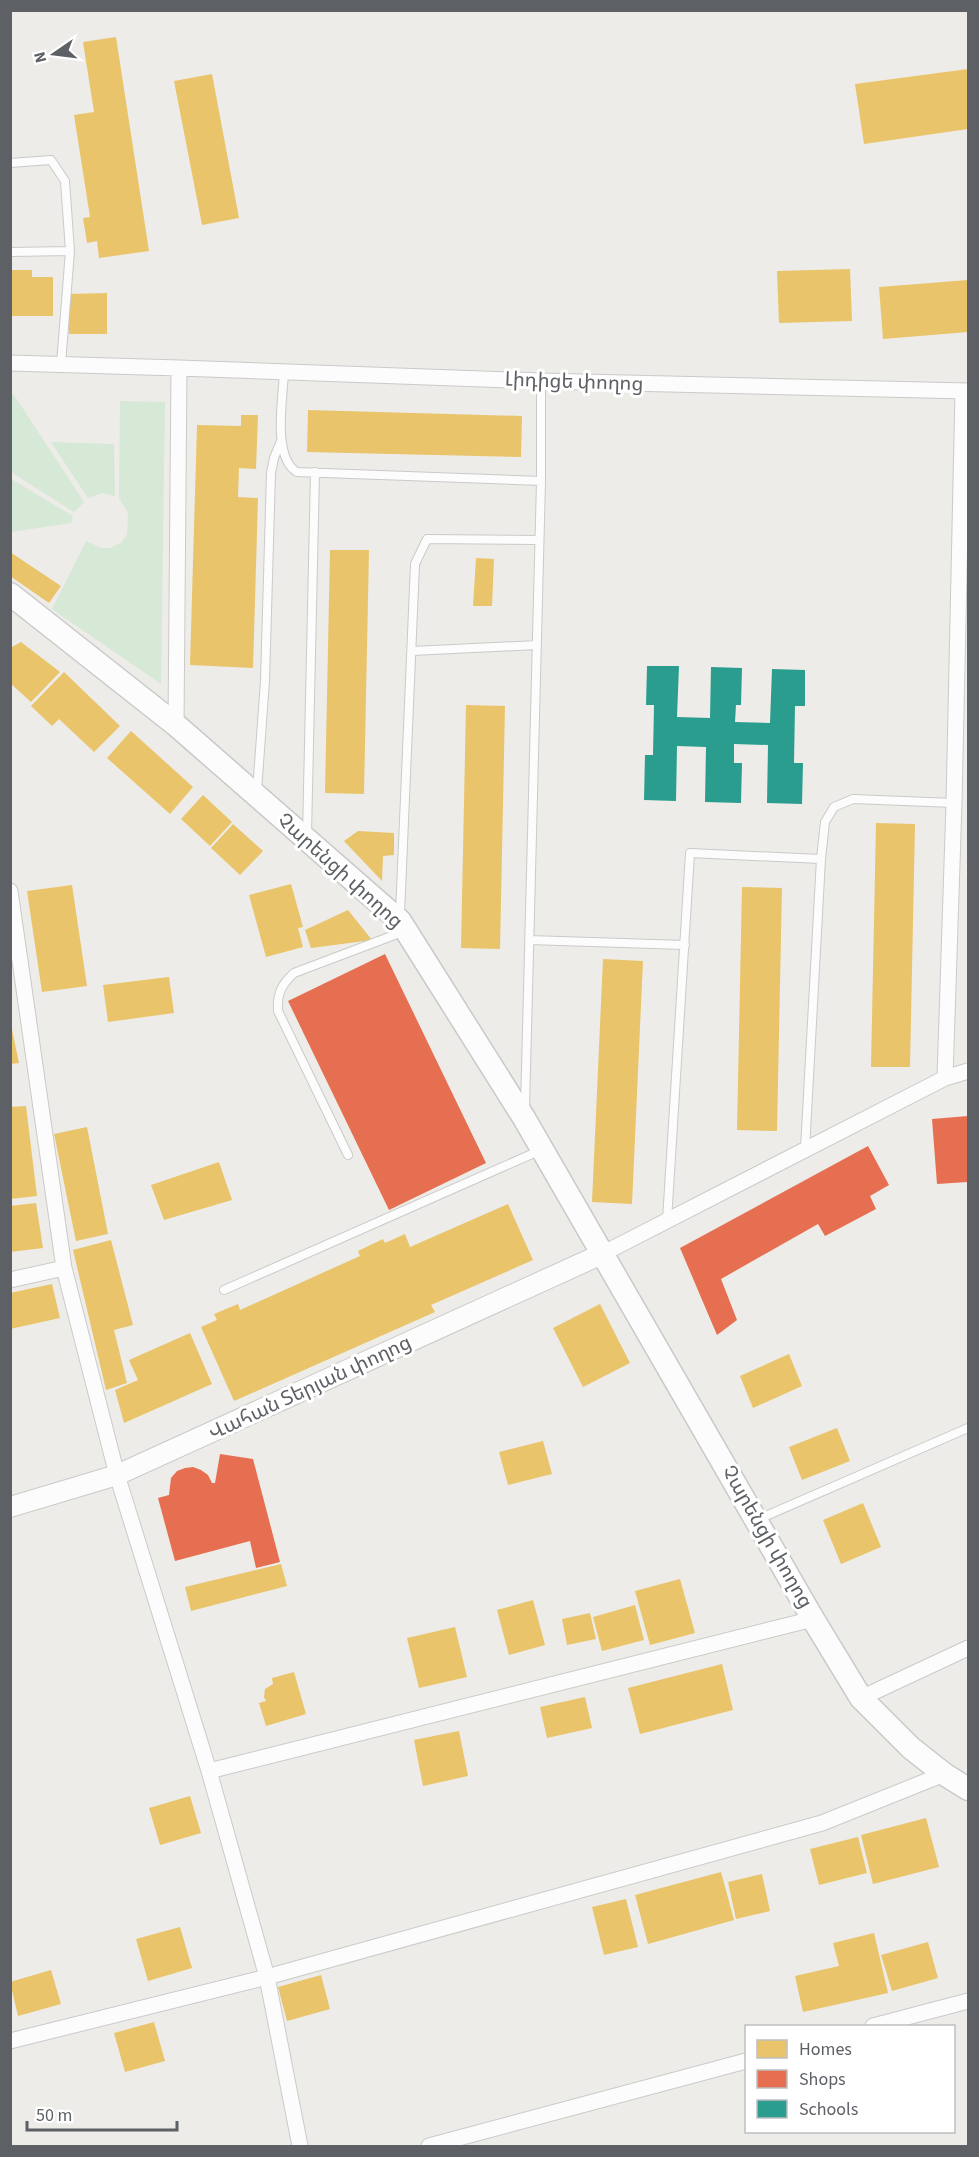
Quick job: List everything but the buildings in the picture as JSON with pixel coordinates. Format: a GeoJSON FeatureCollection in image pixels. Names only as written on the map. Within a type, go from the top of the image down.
{"type":"FeatureCollection","features":[{"type":"Feature","properties":{"kind":"main road","name":"Չարենցի փողոց"},"geometry":{"type":"LineString","coordinates":[[10,594],[176,725],[403,926],[543,1150],[813,1619],[861,1698],[910,1748],[944,1774],[969,1789]]}},
{"type":"Feature","properties":{"kind":"street","name":"Լիդիցե փողոց"},"geometry":{"type":"LineString","coordinates":[[10,363],[541,381],[966,391]]}},
{"type":"Feature","properties":{"kind":"street"},"geometry":{"type":"LineString","coordinates":[[176,725],[179,368]]}},
{"type":"Feature","properties":{"kind":"street"},"geometry":{"type":"LineString","coordinates":[[945,1078],[966,391]]}},
{"type":"Feature","properties":{"kind":"street"},"geometry":{"type":"LineString","coordinates":[[10,891],[64,1268],[117,1475],[209,1771],[267,1977],[300,2146]]}},
{"type":"Feature","properties":{"kind":"street"},"geometry":{"type":"LineString","coordinates":[[604,1253],[945,1078],[969,1071]]}},
{"type":"Feature","properties":{"kind":"street","name":"Վահան Տերյան փողոց"},"geometry":{"type":"LineString","coordinates":[[10,1507],[117,1475],[604,1253]]}},
{"type":"Feature","properties":{"kind":"street"},"geometry":{"type":"LineString","coordinates":[[10,1280],[64,1268]]}},
{"type":"Feature","properties":{"kind":"street"},"geometry":{"type":"LineString","coordinates":[[209,1771],[813,1619]]}},
{"type":"Feature","properties":{"kind":"street"},"geometry":{"type":"LineString","coordinates":[[861,1698],[969,1648]]}},
{"type":"Feature","properties":{"kind":"street"},"geometry":{"type":"LineString","coordinates":[[10,2042],[267,1977],[822,1823],[944,1774]]}},
{"type":"Feature","properties":{"kind":"street"},"geometry":{"type":"LineString","coordinates":[[877,2025],[969,2001]]}},
{"type":"Feature","properties":{"kind":"street"},"geometry":{"type":"LineString","coordinates":[[429,2146],[745,2062]]}},
{"type":"Feature","properties":{"kind":"lane"},"geometry":{"type":"LineString","coordinates":[[10,163],[51,160],[65,181],[70,251],[61,364]]}},
{"type":"Feature","properties":{"kind":"lane"},"geometry":{"type":"LineString","coordinates":[[10,252],[70,251]]}},
{"type":"Feature","properties":{"kind":"lane"},"geometry":{"type":"LineString","coordinates":[[284,372],[281,441],[284,456],[290,468],[297,472],[541,481]]}},
{"type":"Feature","properties":{"kind":"lane"},"geometry":{"type":"LineString","coordinates":[[524,1118],[541,481],[541,381]]}},
{"type":"Feature","properties":{"kind":"lane"},"geometry":{"type":"LineString","coordinates":[[257,796],[266,681],[271,473],[281,441]]}},
{"type":"Feature","properties":{"kind":"lane"},"geometry":{"type":"LineString","coordinates":[[307,840],[315,472]]}},
{"type":"Feature","properties":{"kind":"lane"},"geometry":{"type":"LineString","coordinates":[[348,1155],[278,1011],[277,997],[283,984],[294,973],[403,926],[416,564],[427,539],[539,540]]}},
{"type":"Feature","properties":{"kind":"lane"},"geometry":{"type":"LineString","coordinates":[[412,651],[537,645]]}},
{"type":"Feature","properties":{"kind":"lane"},"geometry":{"type":"LineString","coordinates":[[805,1150],[825,822],[834,807],[853,799],[954,803]]}},
{"type":"Feature","properties":{"kind":"lane"},"geometry":{"type":"LineString","coordinates":[[667,1220],[690,853],[821,860]]}},
{"type":"Feature","properties":{"kind":"lane"},"geometry":{"type":"LineString","coordinates":[[529,940],[685,945]]}},
{"type":"Feature","properties":{"kind":"lane"},"geometry":{"type":"LineString","coordinates":[[224,1290],[543,1150]]}},
{"type":"Feature","properties":{"kind":"lane"},"geometry":{"type":"LineString","coordinates":[[757,1520],[969,1428]]}},
{"type":"Feature","properties":{"kind":"green space"},"geometry":{"type":"Polygon","coordinates":[[[11,395],[14,395],[84,502],[74,512],[11,472],[11,395]]]}},
{"type":"Feature","properties":{"kind":"green space"},"geometry":{"type":"Polygon","coordinates":[[[120,401],[165,402],[161,684],[52,609],[86,541],[101,548],[110,548],[122,542],[127,534],[128,513],[119,498],[120,401]]]}},
{"type":"Feature","properties":{"kind":"green space"},"geometry":{"type":"Polygon","coordinates":[[[51,442],[114,444],[115,496],[102,493],[88,498],[51,442]]]}},
{"type":"Feature","properties":{"kind":"green space"},"geometry":{"type":"Polygon","coordinates":[[[11,479],[73,516],[71,523],[11,532],[11,479]]]}}]}
